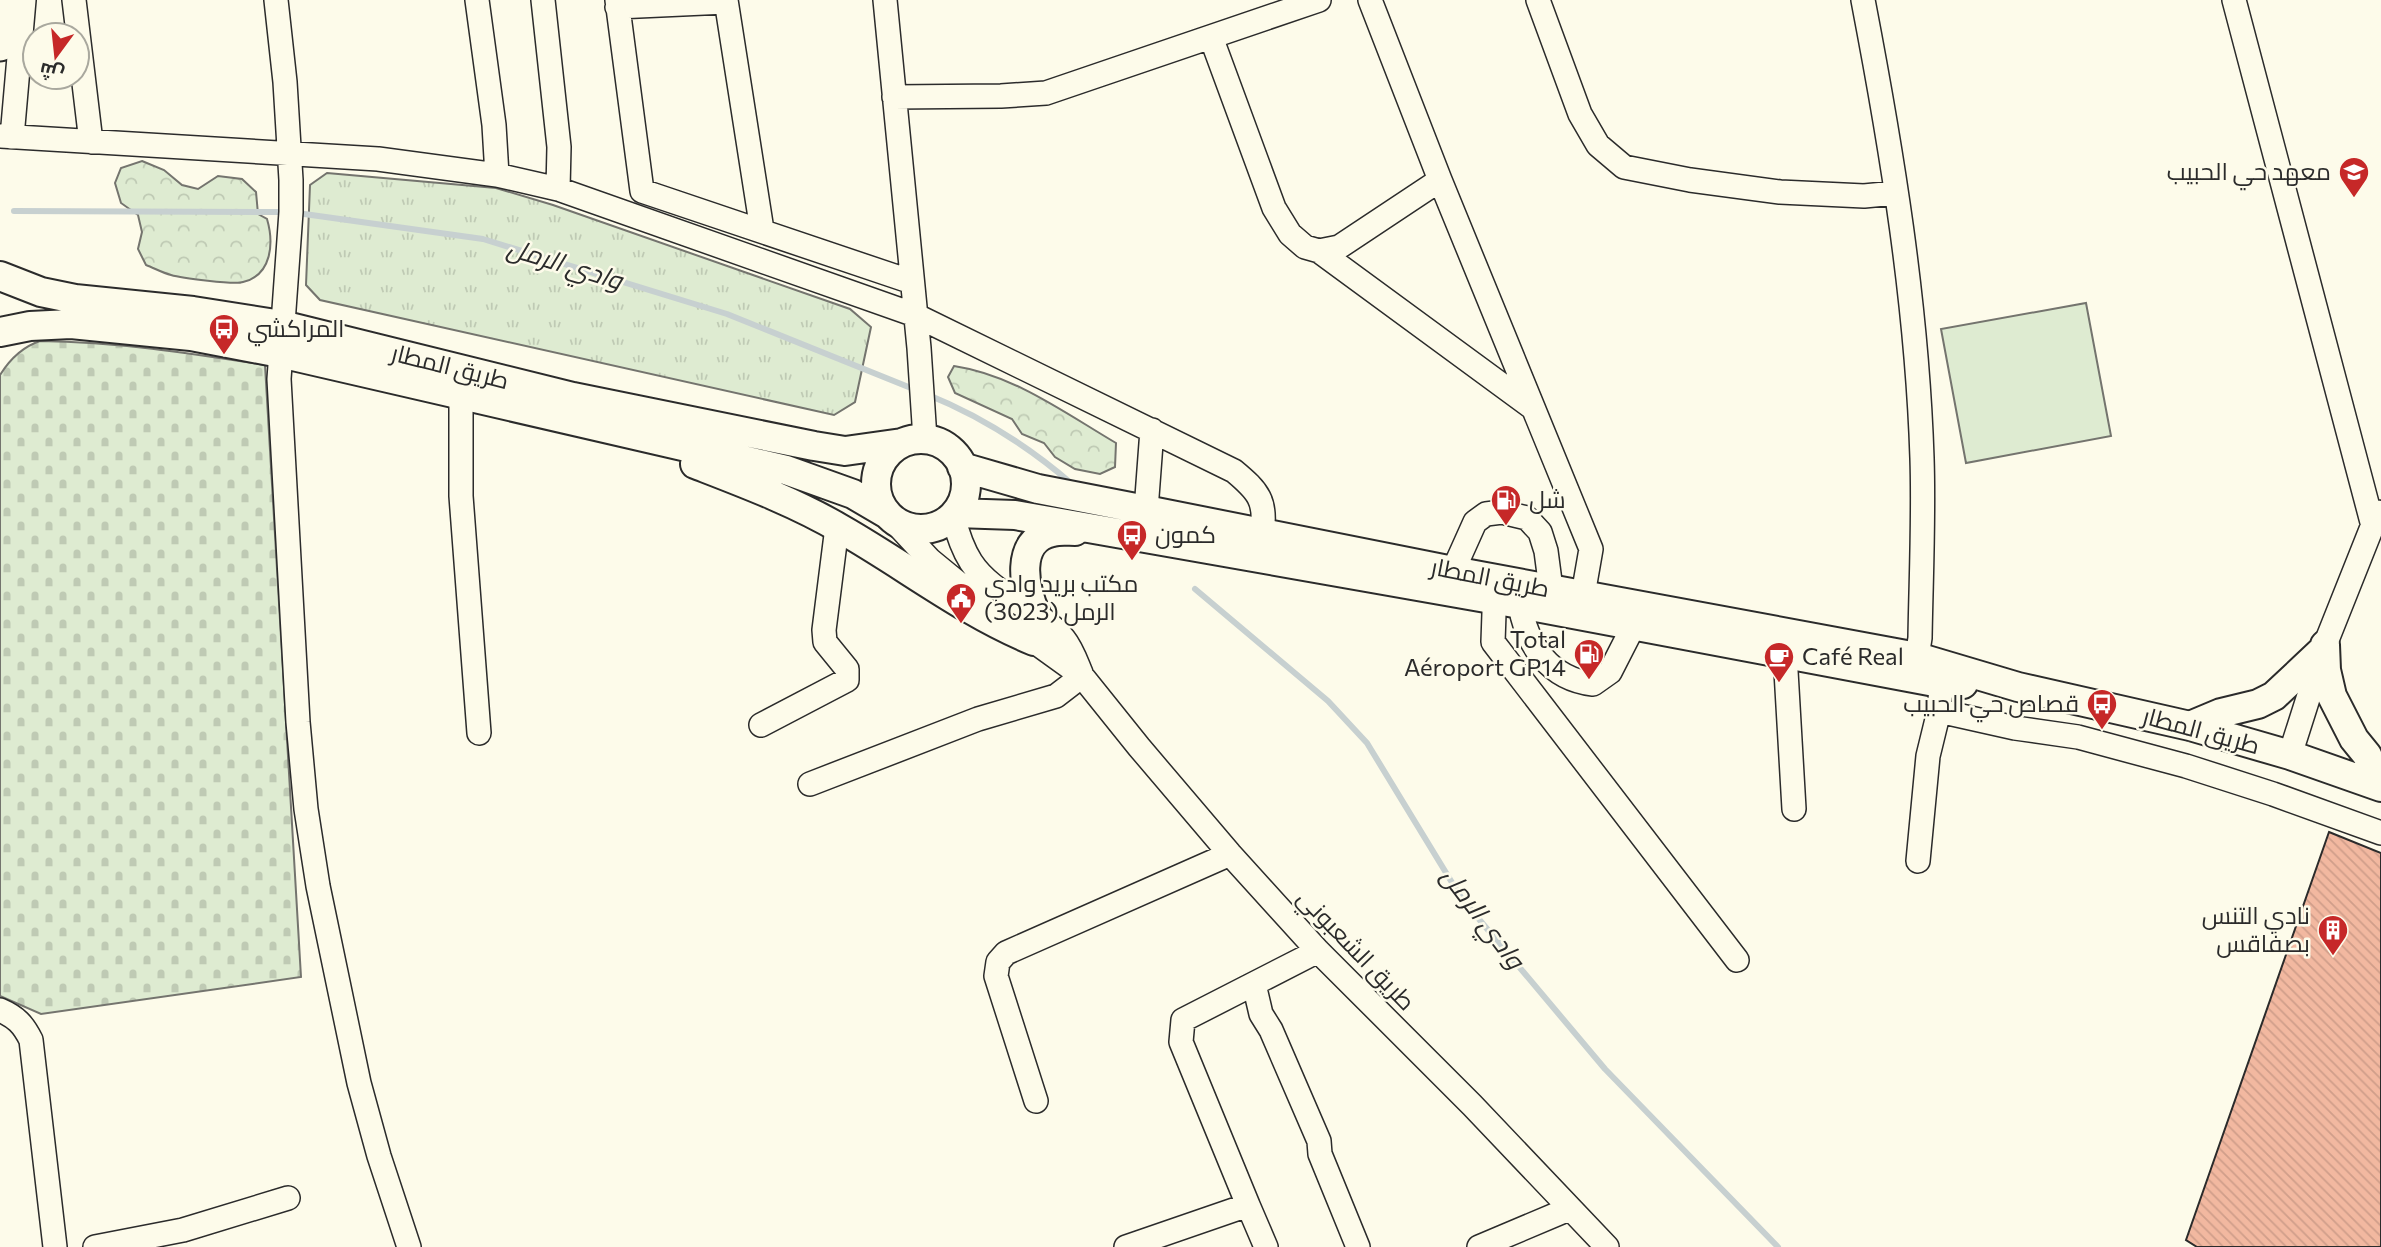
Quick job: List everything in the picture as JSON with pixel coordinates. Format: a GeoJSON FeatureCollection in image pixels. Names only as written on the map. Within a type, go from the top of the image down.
{"type":"FeatureCollection","features":[{"type":"Feature","properties":{"kind":"highway"},"geometry":{"type":"LineString","coordinates":[[0,44],[5,0]]}},
{"type":"Feature","properties":{"kind":"main road","name":"طريق المطار"},"geometry":{"type":"LineString","coordinates":[[0,276],[41,292],[75,299],[192,311],[461,396],[786,470],[853,494],[889,517]]}},
{"type":"Feature","properties":{"kind":"main road","name":"طريق المطار"},"geometry":{"type":"LineString","coordinates":[[0,332],[30,326],[71,324],[191,336],[281,339],[814,446],[845,451],[913,441]]}},
{"type":"Feature","properties":{"kind":"main road"},"geometry":{"type":"LineString","coordinates":[[566,419],[719,473],[799,508],[837,527],[977,615],[1035,628],[1025,573],[1030,548],[1039,538],[1050,532],[1097,530]]}},
{"type":"Feature","properties":{"kind":"main road"},"geometry":{"type":"LineString","coordinates":[[913,441],[947,448],[962,467],[965,491],[955,514],[940,525],[923,529],[907,527],[889,517],[879,502],[876,475],[881,462],[890,451],[913,441]]}},
{"type":"Feature","properties":{"kind":"main road","name":"طريق المطار"},"geometry":{"type":"LineString","coordinates":[[962,467],[1038,488],[1453,571],[1503,594],[1551,589],[1934,668],[2190,726],[2290,755],[2381,787]]}},
{"type":"Feature","properties":{"kind":"main road","name":"طريق المطار"},"geometry":{"type":"LineString","coordinates":[[955,514],[1015,515],[1503,594],[1634,625],[1785,654],[1934,668]]}},
{"type":"Feature","properties":{"kind":"main road"},"geometry":{"type":"LineString","coordinates":[[2190,726],[2221,713],[2258,704],[2274,695],[2325,647]]}},
{"type":"Feature","properties":{"kind":"main road"},"geometry":{"type":"LineString","coordinates":[[2325,647],[2326,670],[2332,696],[2354,739],[2367,755],[2381,787]]}},
{"type":"Feature","properties":{"kind":"street"},"geometry":{"type":"LineString","coordinates":[[24,0],[6,136],[378,159],[497,175],[558,189],[915,315],[1152,430],[1234,471],[1252,486],[1260,498],[1265,514],[1262,533]]}},
{"type":"Feature","properties":{"kind":"street"},"geometry":{"type":"LineString","coordinates":[[74,0],[91,142]]}},
{"type":"Feature","properties":{"kind":"street"},"geometry":{"type":"LineString","coordinates":[[276,0],[289,152],[291,212],[279,379],[296,695],[306,809],[318,886],[359,1083],[379,1156],[409,1247]]}},
{"type":"Feature","properties":{"kind":"street"},"geometry":{"type":"LineString","coordinates":[[477,0],[494,125],[497,175]]}},
{"type":"Feature","properties":{"kind":"street"},"geometry":{"type":"LineString","coordinates":[[543,0],[559,147],[558,189]]}},
{"type":"Feature","properties":{"kind":"street"},"geometry":{"type":"LineString","coordinates":[[884,0],[915,315],[913,441]]}},
{"type":"Feature","properties":{"kind":"street"},"geometry":{"type":"LineString","coordinates":[[894,97],[1046,93],[1319,0]]}},
{"type":"Feature","properties":{"kind":"street"},"geometry":{"type":"LineString","coordinates":[[1370,0],[1440,180],[1591,549],[1583,595]]}},
{"type":"Feature","properties":{"kind":"street"},"geometry":{"type":"LineString","coordinates":[[1538,0],[1580,114],[1598,145],[1624,167],[1690,180],[1780,192],[1864,196],[1895,192]]}},
{"type":"Feature","properties":{"kind":"street"},"geometry":{"type":"LineString","coordinates":[[1863,0],[1910,288],[1922,458],[1920,638],[1934,668],[1939,710],[1928,756],[1918,861]]}},
{"type":"Feature","properties":{"kind":"street"},"geometry":{"type":"LineString","coordinates":[[2234,0],[2377,515],[2325,647],[2290,755]]}},
{"type":"Feature","properties":{"kind":"street"},"geometry":{"type":"LineString","coordinates":[[632,215],[642,191],[617,3],[726,1],[762,230]]}},
{"type":"Feature","properties":{"kind":"street"},"geometry":{"type":"LineString","coordinates":[[1211,37],[1274,208],[1290,234],[1305,247],[1320,251],[1533,408]]}},
{"type":"Feature","properties":{"kind":"street"},"geometry":{"type":"LineString","coordinates":[[1320,251],[1339,247],[1440,180]]}},
{"type":"Feature","properties":{"kind":"street"},"geometry":{"type":"LineString","coordinates":[[642,191],[912,282]]}},
{"type":"Feature","properties":{"kind":"street"},"geometry":{"type":"LineString","coordinates":[[461,396],[461,496],[479,733]]}},
{"type":"Feature","properties":{"kind":"street"},"geometry":{"type":"LineString","coordinates":[[1146,510],[1152,430]]}},
{"type":"Feature","properties":{"kind":"street"},"geometry":{"type":"LineString","coordinates":[[1453,571],[1475,522],[1486,514],[1502,512],[1527,519],[1540,532],[1546,551],[1551,589]]}},
{"type":"Feature","properties":{"kind":"street","name":"طريق الشعبوني"},"geometry":{"type":"LineString","coordinates":[[955,514],[964,549],[972,564],[1035,628]]}},
{"type":"Feature","properties":{"kind":"street","name":"طريق الشعبوني"},"geometry":{"type":"LineString","coordinates":[[889,517],[951,579],[1035,628],[1064,639],[1082,676],[1230,854],[1318,951],[1472,1105],[1606,1247]]}},
{"type":"Feature","properties":{"kind":"street"},"geometry":{"type":"LineString","coordinates":[[761,725],[848,680],[847,669],[825,642],[824,630],[837,527]]}},
{"type":"Feature","properties":{"kind":"street"},"geometry":{"type":"LineString","coordinates":[[1503,594],[1553,670],[1578,682],[1593,684],[1610,672],[1634,625]]}},
{"type":"Feature","properties":{"kind":"street"},"geometry":{"type":"LineString","coordinates":[[1503,594],[1493,642],[1737,960]]}},
{"type":"Feature","properties":{"kind":"street"},"geometry":{"type":"LineString","coordinates":[[1785,654],[1794,808]]}},
{"type":"Feature","properties":{"kind":"street"},"geometry":{"type":"LineString","coordinates":[[810,784],[978,719],[1056,696],[1082,676]]}},
{"type":"Feature","properties":{"kind":"street"},"geometry":{"type":"LineString","coordinates":[[1939,710],[2015,728],[2078,737],[2186,766],[2381,833]]}},
{"type":"Feature","properties":{"kind":"street"},"geometry":{"type":"LineString","coordinates":[[1036,1101],[996,976],[998,962],[1006,953],[1230,854]]}},
{"type":"Feature","properties":{"kind":"street"},"geometry":{"type":"LineString","coordinates":[[1266,1247],[1181,1042],[1183,1020],[1318,951]]}},
{"type":"Feature","properties":{"kind":"street"},"geometry":{"type":"LineString","coordinates":[[1254,984],[1261,1014],[1271,1030],[1319,1141],[1320,1154],[1357,1247]]}},
{"type":"Feature","properties":{"kind":"street"},"geometry":{"type":"LineString","coordinates":[[0,1010],[18,1020],[31,1040],[55,1247]]}},
{"type":"Feature","properties":{"kind":"street"},"geometry":{"type":"LineString","coordinates":[[95,1247],[183,1230],[288,1198]]}},
{"type":"Feature","properties":{"kind":"street"},"geometry":{"type":"LineString","coordinates":[[1126,1247],[1248,1205]]}},
{"type":"Feature","properties":{"kind":"street"},"geometry":{"type":"LineString","coordinates":[[1479,1247],[1569,1209]]}},
{"type":"Feature","properties":{"kind":"green space"},"geometry":{"type":"Polygon","coordinates":[[[142,161],[164,170],[182,185],[198,189],[218,176],[242,179],[256,192],[258,214],[267,219],[270,238],[268,257],[260,273],[243,282],[230,283],[177,276],[146,265],[138,249],[142,232],[138,215],[121,203],[115,183],[121,168],[142,161]]]}},
{"type":"Feature","properties":{"kind":"green space"},"geometry":{"type":"Polygon","coordinates":[[[327,173],[496,188],[553,205],[850,309],[871,327],[855,402],[834,415],[320,300],[306,285],[310,185],[327,173]]]}},
{"type":"Feature","properties":{"kind":"green space"},"geometry":{"type":"Polygon","coordinates":[[[2086,303],[2111,436],[1966,463],[1941,329],[2086,303]]]}},
{"type":"Feature","properties":{"kind":"green space"},"geometry":{"type":"Polygon","coordinates":[[[40,341],[125,346],[265,365],[301,977],[41,1014],[0,996],[0,375],[17,354],[40,341]]]}},
{"type":"Feature","properties":{"kind":"green space"},"geometry":{"type":"Polygon","coordinates":[[[954,366],[1018,386],[1116,443],[1115,467],[1100,474],[1075,469],[1055,457],[1044,443],[1022,434],[1012,419],[955,393],[948,377],[954,366]]]}},
{"type":"Feature","properties":{"kind":"building","name":"نادي التنس بصفاقس"},"geometry":{"type":"Polygon","coordinates":[[[2329,832],[2381,853],[2381,1247],[2197,1247],[2186,1240],[2329,832]]]}},
{"type":"Feature","properties":{"kind":"waterway","name":"وادي الرمل"},"geometry":{"type":"LineString","coordinates":[[14,211],[286,212]]}},
{"type":"Feature","properties":{"kind":"waterway","name":"وادي الرمل"},"geometry":{"type":"LineString","coordinates":[[297,213],[483,239],[727,314],[916,390]]}},
{"type":"Feature","properties":{"kind":"waterway","name":"وادي الرمل"},"geometry":{"type":"LineString","coordinates":[[926,394],[1003,433],[1072,484]]}},
{"type":"Feature","properties":{"kind":"waterway","name":"وادي الرمل"},"geometry":{"type":"LineString","coordinates":[[1195,589],[1328,701],[1367,743],[1462,899],[1605,1069],[1778,1247]]}},
{"type":"Feature","properties":{"kind":"place","name":"معهد حي الحبيب"},"geometry":{"type":"Point","coordinates":[2354,199]}},
{"type":"Feature","properties":{"kind":"place","name":"المراكشي"},"geometry":{"type":"Point","coordinates":[224,356]}},
{"type":"Feature","properties":{"kind":"place","name":"شل"},"geometry":{"type":"Point","coordinates":[1506,527]}},
{"type":"Feature","properties":{"kind":"place","name":"كمون"},"geometry":{"type":"Point","coordinates":[1132,562]}},
{"type":"Feature","properties":{"kind":"place","name":"مكتب بريد وادي الرمل (3023)"},"geometry":{"type":"Point","coordinates":[961,625]}},
{"type":"Feature","properties":{"kind":"place","name":"Total Aéroport GP14"},"geometry":{"type":"Point","coordinates":[1589,681]}},
{"type":"Feature","properties":{"kind":"place","name":"Café Real"},"geometry":{"type":"Point","coordinates":[1779,684]}},
{"type":"Feature","properties":{"kind":"place","name":"قصاص حي الحبيب"},"geometry":{"type":"Point","coordinates":[2102,731]}},
{"type":"Feature","properties":{"kind":"place","name":"نادي التنس بصفاقس"},"geometry":{"type":"Point","coordinates":[2333,957]}}]}
